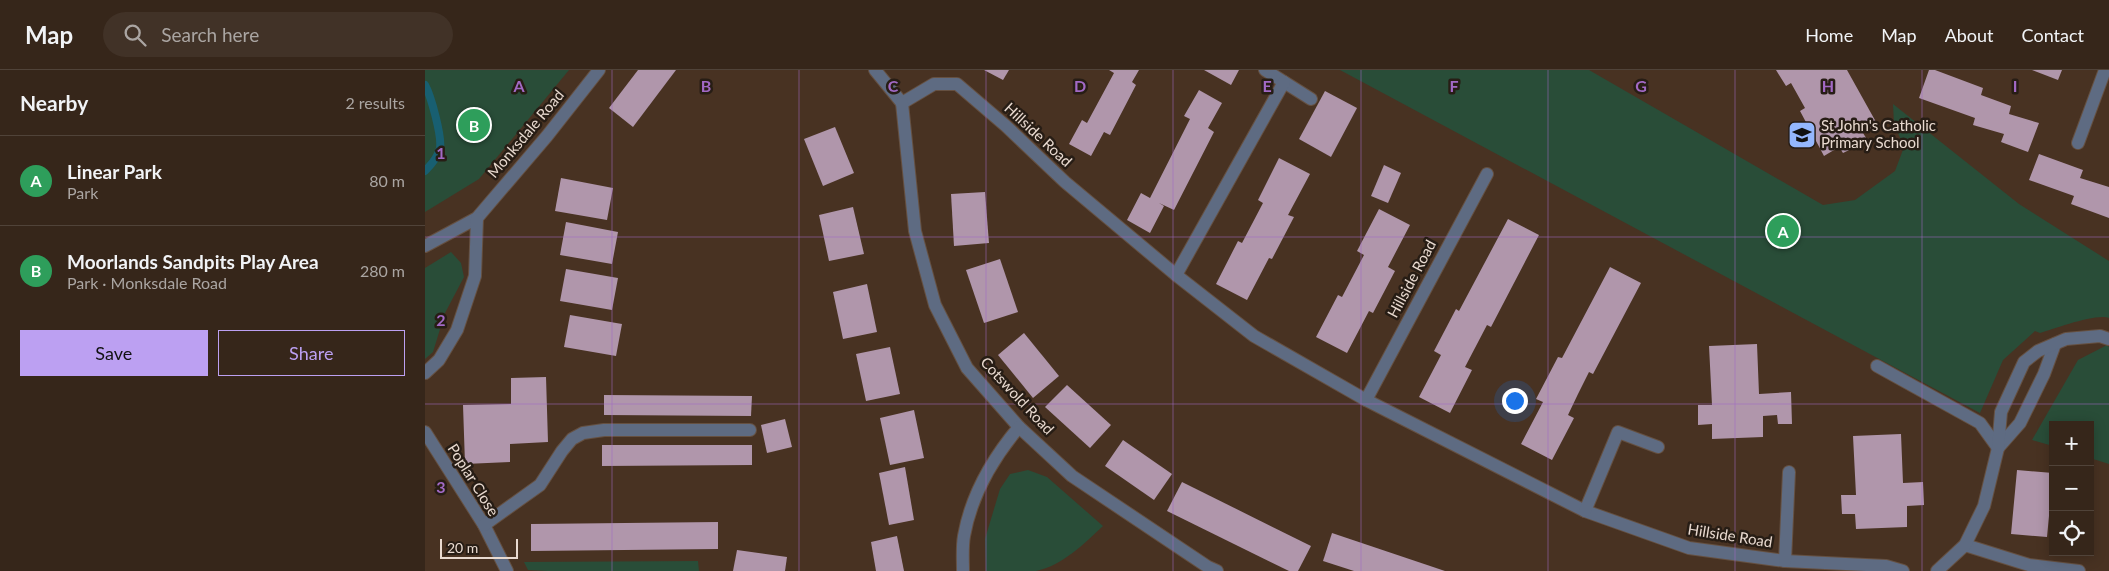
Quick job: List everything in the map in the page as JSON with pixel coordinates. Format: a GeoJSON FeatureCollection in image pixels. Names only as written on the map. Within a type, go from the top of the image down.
{"type":"FeatureCollection","features":[{"type":"Feature","properties":{"kind":"street","name":"Monksdale Road"},"geometry":{"type":"LineString","coordinates":[[425,246],[477,218],[547,136],[599,70]]}},
{"type":"Feature","properties":{"kind":"street"},"geometry":{"type":"LineString","coordinates":[[875,70],[903,103]]}},
{"type":"Feature","properties":{"kind":"street"},"geometry":{"type":"LineString","coordinates":[[1265,70],[1311,99]]}},
{"type":"Feature","properties":{"kind":"street"},"geometry":{"type":"LineString","coordinates":[[2078,143],[2105,70]]}},
{"type":"Feature","properties":{"kind":"street"},"geometry":{"type":"LineString","coordinates":[[1175,275],[1283,82]]}},
{"type":"Feature","properties":{"kind":"street","name":"Hillside Road"},"geometry":{"type":"LineString","coordinates":[[903,103],[933,84],[957,84],[1006,126],[1065,182],[1175,275],[1254,336],[1366,400],[1585,511],[1689,548],[1785,561],[1886,566],[1903,571]]}},
{"type":"Feature","properties":{"kind":"street","name":"Cotswold Road"},"geometry":{"type":"LineString","coordinates":[[903,103],[915,230],[935,305],[967,368],[1019,427],[1072,476],[1217,571]]}},
{"type":"Feature","properties":{"kind":"street","name":"Hillside Road"},"geometry":{"type":"LineString","coordinates":[[1366,400],[1487,174]]}},
{"type":"Feature","properties":{"kind":"street"},"geometry":{"type":"LineString","coordinates":[[425,372],[439,360],[457,330],[475,276],[477,218]]}},
{"type":"Feature","properties":{"kind":"street"},"geometry":{"type":"LineString","coordinates":[[1937,571],[1965,545],[1984,506],[1998,448],[2001,412],[2024,362],[2038,351],[2066,339],[2100,336],[2109,339]]}},
{"type":"Feature","properties":{"kind":"street"},"geometry":{"type":"LineString","coordinates":[[1998,448],[2020,423],[2055,344]]}},
{"type":"Feature","properties":{"kind":"street"},"geometry":{"type":"LineString","coordinates":[[1877,366],[1980,423],[1998,448]]}},
{"type":"Feature","properties":{"kind":"street"},"geometry":{"type":"LineString","coordinates":[[963,571],[963,536],[977,494],[1000,449],[1019,427]]}},
{"type":"Feature","properties":{"kind":"street"},"geometry":{"type":"LineString","coordinates":[[484,525],[540,485],[562,451],[572,439],[583,433],[604,430],[750,430]]}},
{"type":"Feature","properties":{"kind":"street","name":"Poplar Close"},"geometry":{"type":"LineString","coordinates":[[425,432],[484,525],[507,571]]}},
{"type":"Feature","properties":{"kind":"street"},"geometry":{"type":"LineString","coordinates":[[1585,511],[1618,432],[1658,447]]}},
{"type":"Feature","properties":{"kind":"street","name":"Hillside Road"},"geometry":{"type":"LineString","coordinates":[[1785,561],[1789,472]]}},
{"type":"Feature","properties":{"kind":"street"},"geometry":{"type":"LineString","coordinates":[[1965,545],[2029,565],[2079,571]]}},
{"type":"Feature","properties":{"kind":"green space"},"geometry":{"type":"Polygon","coordinates":[[[425,70],[569,70],[479,179],[425,212],[425,70]]]}},
{"type":"Feature","properties":{"kind":"green space"},"geometry":{"type":"Polygon","coordinates":[[[1340,70],[1589,70],[1823,205],[1855,200],[1895,171],[1904,147],[1894,124],[1893,104],[2019,204],[2109,261],[2109,318],[2085,319],[2040,333],[2035,331],[2003,360],[1980,413],[1340,70]]]}},
{"type":"Feature","properties":{"kind":"green space"},"geometry":{"type":"Polygon","coordinates":[[[451,252],[461,263],[464,277],[445,313],[433,352],[425,359],[425,268],[451,252]]]}},
{"type":"Feature","properties":{"kind":"green space"},"geometry":{"type":"Polygon","coordinates":[[[2107,345],[2109,347],[2109,464],[2094,459],[2094,421],[2049,421],[2049,445],[2032,440],[2078,360],[2107,345]]]}},
{"type":"Feature","properties":{"kind":"green space"},"geometry":{"type":"Polygon","coordinates":[[[1028,470],[1047,477],[1103,526],[1073,553],[1046,568],[1036,571],[986,571],[985,539],[1000,489],[1010,474],[1028,470]]]}},
{"type":"Feature","properties":{"kind":"green space"},"geometry":{"type":"Polygon","coordinates":[[[698,561],[699,571],[547,571],[528,570],[524,562],[698,561]]]}},
{"type":"Feature","properties":{"kind":"building"},"geometry":{"type":"Polygon","coordinates":[[[638,70],[676,70],[633,127],[609,108],[638,70]]]}},
{"type":"Feature","properties":{"kind":"building"},"geometry":{"type":"Polygon","coordinates":[[[984,70],[1009,70],[1003,80],[984,70]]]}},
{"type":"Feature","properties":{"kind":"building"},"geometry":{"type":"Polygon","coordinates":[[[1109,70],[1139,70],[1132,82],[1136,85],[1110,135],[1104,132],[1091,156],[1069,144],[1082,120],[1087,123],[1114,73],[1109,70]]]}},
{"type":"Feature","properties":{"kind":"building"},"geometry":{"type":"Polygon","coordinates":[[[1204,70],[1239,70],[1231,85],[1204,70]]]}},
{"type":"Feature","properties":{"kind":"building"},"geometry":{"type":"Polygon","coordinates":[[[1776,70],[1847,70],[1876,122],[1873,124],[1876,127],[1863,133],[1868,141],[1843,153],[1839,147],[1824,156],[1800,111],[1805,108],[1791,83],[1786,86],[1776,70]]]}},
{"type":"Feature","properties":{"kind":"building"},"geometry":{"type":"Polygon","coordinates":[[[1929,70],[1935,70],[1983,88],[1981,95],[2011,106],[2009,114],[2039,123],[2028,152],[2001,142],[2004,134],[1973,125],[1975,118],[1919,98],[1929,70]]]}},
{"type":"Feature","properties":{"kind":"building"},"geometry":{"type":"Polygon","coordinates":[[[2032,70],[2062,70],[2058,80],[2032,70]]]}},
{"type":"Feature","properties":{"kind":"building"},"geometry":{"type":"Polygon","coordinates":[[[1199,90],[1222,103],[1208,128],[1214,132],[1174,210],[1159,203],[1164,206],[1150,233],[1127,220],[1141,193],[1150,198],[1190,119],[1184,116],[1199,90]]]}},
{"type":"Feature","properties":{"kind":"building"},"geometry":{"type":"Polygon","coordinates":[[[1325,91],[1357,108],[1331,157],[1299,139],[1325,91]]]}},
{"type":"Feature","properties":{"kind":"building"},"geometry":{"type":"Polygon","coordinates":[[[835,127],[854,173],[823,186],[804,139],[835,127]]]}},
{"type":"Feature","properties":{"kind":"building"},"geometry":{"type":"Polygon","coordinates":[[[2039,154],[2083,170],[2080,178],[2109,187],[2109,218],[2071,204],[2074,196],[2029,180],[2039,154]]]}},
{"type":"Feature","properties":{"kind":"building"},"geometry":{"type":"Polygon","coordinates":[[[1279,158],[1310,174],[1288,215],[1294,217],[1272,259],[1269,258],[1247,300],[1216,284],[1238,241],[1242,243],[1263,203],[1258,200],[1279,158]]]}},
{"type":"Feature","properties":{"kind":"building"},"geometry":{"type":"Polygon","coordinates":[[[1384,165],[1401,173],[1388,203],[1371,196],[1384,165]]]}},
{"type":"Feature","properties":{"kind":"building"},"geometry":{"type":"Polygon","coordinates":[[[561,178],[613,188],[607,220],[555,211],[561,178]]]}},
{"type":"Feature","properties":{"kind":"building"},"geometry":{"type":"Polygon","coordinates":[[[985,192],[989,243],[954,246],[951,194],[985,192]]]}},
{"type":"Feature","properties":{"kind":"building"},"geometry":{"type":"Polygon","coordinates":[[[853,207],[864,254],[829,261],[819,215],[853,207]]]}},
{"type":"Feature","properties":{"kind":"building"},"geometry":{"type":"Polygon","coordinates":[[[1379,209],[1410,225],[1388,267],[1395,271],[1373,313],[1369,311],[1347,353],[1316,337],[1338,295],[1342,297],[1364,255],[1357,251],[1379,209]]]}},
{"type":"Feature","properties":{"kind":"building"},"geometry":{"type":"Polygon","coordinates":[[[1508,219],[1539,235],[1491,327],[1487,325],[1465,367],[1472,370],[1450,413],[1419,397],[1441,355],[1434,351],[1456,309],[1459,311],[1508,219]]]}},
{"type":"Feature","properties":{"kind":"building"},"geometry":{"type":"Polygon","coordinates":[[[566,222],[618,232],[612,264],[560,255],[566,222]]]}},
{"type":"Feature","properties":{"kind":"building"},"geometry":{"type":"Polygon","coordinates":[[[1000,259],[1018,312],[984,323],[966,270],[1000,259]]]}},
{"type":"Feature","properties":{"kind":"building"},"geometry":{"type":"Polygon","coordinates":[[[1610,267],[1641,283],[1593,374],[1589,372],[1568,415],[1574,418],[1552,460],[1521,444],[1543,402],[1536,399],[1558,357],[1562,358],[1610,267]]]}},
{"type":"Feature","properties":{"kind":"building"},"geometry":{"type":"Polygon","coordinates":[[[566,269],[618,278],[612,310],[560,301],[566,269]]]}},
{"type":"Feature","properties":{"kind":"building"},"geometry":{"type":"Polygon","coordinates":[[[867,284],[877,332],[843,339],[833,292],[867,284]]]}},
{"type":"Feature","properties":{"kind":"building"},"geometry":{"type":"Polygon","coordinates":[[[570,315],[622,324],[616,356],[564,347],[570,315]]]}},
{"type":"Feature","properties":{"kind":"building"},"geometry":{"type":"Polygon","coordinates":[[[1024,333],[1059,376],[1033,398],[998,355],[1024,333]]]}},
{"type":"Feature","properties":{"kind":"building"},"geometry":{"type":"Polygon","coordinates":[[[1757,344],[1759,394],[1791,392],[1792,424],[1778,424],[1777,415],[1763,416],[1763,437],[1712,439],[1712,424],[1698,425],[1698,405],[1712,405],[1709,346],[1757,344]]]}},
{"type":"Feature","properties":{"kind":"building"},"geometry":{"type":"Polygon","coordinates":[[[890,347],[900,394],[866,401],[856,354],[890,347]]]}},
{"type":"Feature","properties":{"kind":"building"},"geometry":{"type":"Polygon","coordinates":[[[546,377],[548,442],[510,444],[510,462],[465,464],[463,405],[511,404],[511,378],[546,377]]]}},
{"type":"Feature","properties":{"kind":"building"},"geometry":{"type":"Polygon","coordinates":[[[1067,385],[1111,425],[1090,448],[1045,407],[1067,385]]]}},
{"type":"Feature","properties":{"kind":"building"},"geometry":{"type":"Polygon","coordinates":[[[604,395],[752,396],[751,416],[604,415],[604,395]]]}},
{"type":"Feature","properties":{"kind":"building"},"geometry":{"type":"Polygon","coordinates":[[[914,410],[924,458],[890,465],[880,418],[914,410]]]}},
{"type":"Feature","properties":{"kind":"building"},"geometry":{"type":"Polygon","coordinates":[[[785,419],[792,447],[767,453],[761,425],[785,419]]]}},
{"type":"Feature","properties":{"kind":"building"},"geometry":{"type":"Polygon","coordinates":[[[1901,434],[1903,483],[1923,482],[1924,505],[1907,506],[1907,527],[1856,529],[1855,514],[1842,514],[1841,495],[1856,495],[1853,436],[1901,434]]]}},
{"type":"Feature","properties":{"kind":"building"},"geometry":{"type":"Polygon","coordinates":[[[1123,440],[1172,474],[1154,500],[1105,466],[1123,440]]]}},
{"type":"Feature","properties":{"kind":"building"},"geometry":{"type":"Polygon","coordinates":[[[602,445],[752,445],[752,465],[602,466],[602,445]]]}},
{"type":"Feature","properties":{"kind":"building"},"geometry":{"type":"Polygon","coordinates":[[[905,467],[914,520],[889,525],[879,473],[905,467]]]}},
{"type":"Feature","properties":{"kind":"building"},"geometry":{"type":"Polygon","coordinates":[[[2017,470],[2049,473],[2047,537],[2011,534],[2017,470]]]}},
{"type":"Feature","properties":{"kind":"building"},"geometry":{"type":"Polygon","coordinates":[[[1182,482],[1311,546],[1298,571],[1289,571],[1167,511],[1182,482]]]}},
{"type":"Feature","properties":{"kind":"building"},"geometry":{"type":"Polygon","coordinates":[[[718,522],[718,549],[531,551],[531,524],[718,522]]]}},
{"type":"Feature","properties":{"kind":"building"},"geometry":{"type":"Polygon","coordinates":[[[1332,533],[1445,571],[1354,571],[1323,561],[1332,533]]]}},
{"type":"Feature","properties":{"kind":"building"},"geometry":{"type":"Polygon","coordinates":[[[897,536],[904,571],[876,571],[871,542],[897,536]]]}},
{"type":"Feature","properties":{"kind":"building"},"geometry":{"type":"Polygon","coordinates":[[[737,550],[787,557],[785,571],[733,571],[737,550]]]}},
{"type":"Feature","properties":{"kind":"waterway"},"geometry":{"type":"LineString","coordinates":[[425,85],[435,116],[440,142],[438,154],[425,171]]}},
{"type":"Feature","properties":{"kind":"place","name":"Moorlands Sandpits Play Area"},"geometry":{"type":"Point","coordinates":[474,125]}},
{"type":"Feature","properties":{"kind":"place","name":"St John's Catholic Primary School"},"geometry":{"type":"Point","coordinates":[1802,135]}},
{"type":"Feature","properties":{"kind":"place","name":"Linear Park"},"geometry":{"type":"Point","coordinates":[1783,231]}}]}
